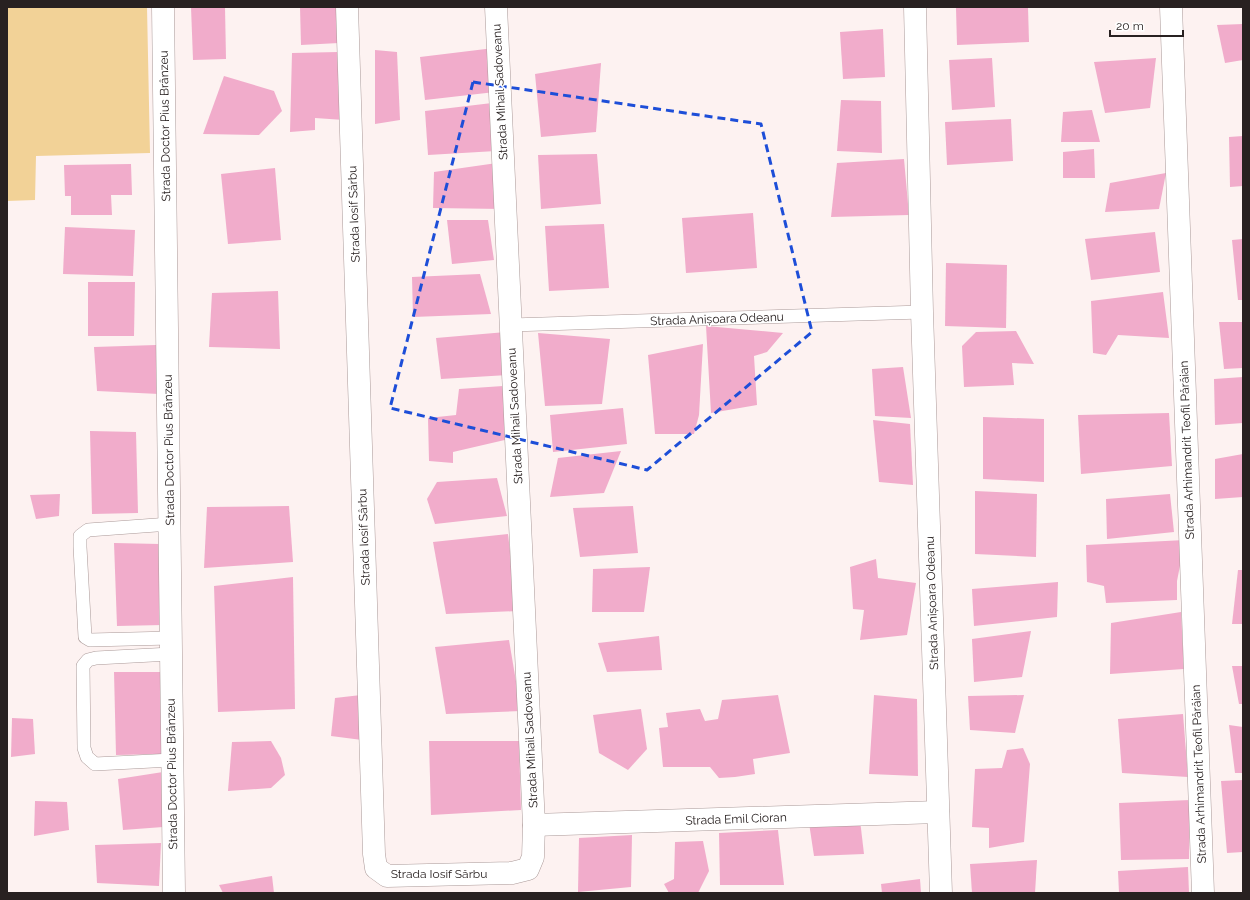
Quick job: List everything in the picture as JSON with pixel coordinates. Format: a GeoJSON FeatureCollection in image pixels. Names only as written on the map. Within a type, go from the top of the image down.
{"type":"FeatureCollection","features":[{"type":"Feature","properties":{"kind":"street","name":"Strada Doctor Pius Brânzeu"},"geometry":{"type":"LineString","coordinates":[[163,7],[174,893]]}},
{"type":"Feature","properties":{"kind":"street","name":"Strada Iosif Sârbu"},"geometry":{"type":"LineString","coordinates":[[347,7],[373,846],[376,868],[387,876],[512,873],[528,869],[533,857],[534,825]]}},
{"type":"Feature","properties":{"kind":"street","name":"Strada Mihail Sadoveanu"},"geometry":{"type":"LineString","coordinates":[[496,7],[534,825]]}},
{"type":"Feature","properties":{"kind":"street","name":"Strada Anișoara Odeanu"},"geometry":{"type":"LineString","coordinates":[[916,7],[922,312],[941,893]]}},
{"type":"Feature","properties":{"kind":"street","name":"Strada Arhimandrit Teofil Părăian"},"geometry":{"type":"LineString","coordinates":[[1171,7],[1203,893]]}},
{"type":"Feature","properties":{"kind":"street","name":"Strada Emil Cioran"},"geometry":{"type":"LineString","coordinates":[[534,825],[938,812]]}},
{"type":"Feature","properties":{"kind":"lane","name":"Strada Anișoara Odeanu"},"geometry":{"type":"LineString","coordinates":[[511,325],[922,312]]}},
{"type":"Feature","properties":{"kind":"lane"},"geometry":{"type":"LineString","coordinates":[[170,524],[88,530],[80,536],[80,547],[85,637],[90,640],[171,646]]}},
{"type":"Feature","properties":{"kind":"lane"},"geometry":{"type":"LineString","coordinates":[[171,646],[96,658],[88,660],[83,666],[84,748],[87,757],[95,764],[172,760]]}},
{"type":"Feature","properties":{"kind":"highlighted area"},"geometry":{"type":"Polygon","coordinates":[[[473,82],[761,124],[812,332],[647,470],[390,408],[473,82]]]}},
{"type":"Feature","properties":{"kind":"shaded area"},"geometry":{"type":"Polygon","coordinates":[[[7,7],[147,7],[150,153],[36,156],[35,200],[7,201],[7,7]]]}},
{"type":"Feature","properties":{"kind":"building"},"geometry":{"type":"Polygon","coordinates":[[[191,7],[225,7],[226,59],[193,60],[191,7]]]}},
{"type":"Feature","properties":{"kind":"building"},"geometry":{"type":"Polygon","coordinates":[[[300,7],[337,7],[339,43],[301,45],[300,7]]]}},
{"type":"Feature","properties":{"kind":"building"},"geometry":{"type":"Polygon","coordinates":[[[1028,7],[1029,42],[957,45],[956,8],[1028,7]]]}},
{"type":"Feature","properties":{"kind":"building"},"geometry":{"type":"Polygon","coordinates":[[[1243,24],[1243,60],[1225,63],[1217,25],[1243,24]]]}},
{"type":"Feature","properties":{"kind":"building"},"geometry":{"type":"Polygon","coordinates":[[[883,29],[885,77],[843,79],[840,32],[883,29]]]}},
{"type":"Feature","properties":{"kind":"building"},"geometry":{"type":"Polygon","coordinates":[[[494,48],[495,92],[425,100],[420,57],[494,48]]]}},
{"type":"Feature","properties":{"kind":"building"},"geometry":{"type":"Polygon","coordinates":[[[375,50],[397,52],[400,120],[375,124],[375,50]]]}},
{"type":"Feature","properties":{"kind":"building"},"geometry":{"type":"Polygon","coordinates":[[[338,52],[344,120],[315,118],[315,130],[290,132],[292,53],[338,52]]]}},
{"type":"Feature","properties":{"kind":"building"},"geometry":{"type":"Polygon","coordinates":[[[992,58],[995,107],[952,110],[949,60],[992,58]]]}},
{"type":"Feature","properties":{"kind":"building"},"geometry":{"type":"Polygon","coordinates":[[[1156,58],[1150,108],[1105,113],[1094,62],[1156,58]]]}},
{"type":"Feature","properties":{"kind":"building"},"geometry":{"type":"Polygon","coordinates":[[[601,63],[596,132],[541,137],[535,74],[601,63]]]}},
{"type":"Feature","properties":{"kind":"building"},"geometry":{"type":"Polygon","coordinates":[[[224,76],[274,91],[282,111],[259,135],[203,134],[224,76]]]}},
{"type":"Feature","properties":{"kind":"building"},"geometry":{"type":"Polygon","coordinates":[[[841,100],[881,101],[882,153],[837,151],[841,100]]]}},
{"type":"Feature","properties":{"kind":"building"},"geometry":{"type":"Polygon","coordinates":[[[492,103],[496,151],[428,155],[425,111],[492,103]]]}},
{"type":"Feature","properties":{"kind":"building"},"geometry":{"type":"Polygon","coordinates":[[[1092,110],[1100,142],[1061,142],[1063,112],[1092,110]]]}},
{"type":"Feature","properties":{"kind":"building"},"geometry":{"type":"Polygon","coordinates":[[[1011,119],[1013,161],[947,165],[945,122],[1011,119]]]}},
{"type":"Feature","properties":{"kind":"building"},"geometry":{"type":"Polygon","coordinates":[[[1243,136],[1243,186],[1230,187],[1229,137],[1243,136]]]}},
{"type":"Feature","properties":{"kind":"building"},"geometry":{"type":"Polygon","coordinates":[[[1094,149],[1095,178],[1063,178],[1063,152],[1094,149]]]}},
{"type":"Feature","properties":{"kind":"building"},"geometry":{"type":"Polygon","coordinates":[[[597,154],[601,204],[541,209],[538,155],[597,154]]]}},
{"type":"Feature","properties":{"kind":"building"},"geometry":{"type":"Polygon","coordinates":[[[904,159],[909,215],[831,217],[837,163],[904,159]]]}},
{"type":"Feature","properties":{"kind":"building"},"geometry":{"type":"Polygon","coordinates":[[[497,163],[502,209],[433,208],[434,172],[497,163]]]}},
{"type":"Feature","properties":{"kind":"building"},"geometry":{"type":"Polygon","coordinates":[[[131,164],[132,195],[111,195],[112,215],[71,215],[71,196],[65,196],[64,165],[131,164]]]}},
{"type":"Feature","properties":{"kind":"building"},"geometry":{"type":"Polygon","coordinates":[[[275,168],[281,240],[228,244],[221,174],[275,168]]]}},
{"type":"Feature","properties":{"kind":"building"},"geometry":{"type":"Polygon","coordinates":[[[1166,173],[1159,209],[1105,212],[1110,183],[1166,173]]]}},
{"type":"Feature","properties":{"kind":"building"},"geometry":{"type":"Polygon","coordinates":[[[753,213],[757,268],[686,273],[682,218],[753,213]]]}},
{"type":"Feature","properties":{"kind":"building"},"geometry":{"type":"Polygon","coordinates":[[[447,220],[488,220],[494,260],[452,264],[447,220]]]}},
{"type":"Feature","properties":{"kind":"building"},"geometry":{"type":"Polygon","coordinates":[[[604,224],[609,288],[549,291],[545,226],[604,224]]]}},
{"type":"Feature","properties":{"kind":"building"},"geometry":{"type":"Polygon","coordinates":[[[65,227],[135,230],[133,276],[63,274],[65,227]]]}},
{"type":"Feature","properties":{"kind":"building"},"geometry":{"type":"Polygon","coordinates":[[[1155,232],[1160,272],[1091,280],[1085,239],[1155,232]]]}},
{"type":"Feature","properties":{"kind":"building"},"geometry":{"type":"Polygon","coordinates":[[[1243,239],[1243,300],[1238,300],[1232,240],[1243,239]]]}},
{"type":"Feature","properties":{"kind":"building"},"geometry":{"type":"Polygon","coordinates":[[[946,263],[1007,265],[1006,328],[945,326],[946,263]]]}},
{"type":"Feature","properties":{"kind":"building"},"geometry":{"type":"Polygon","coordinates":[[[480,274],[491,314],[413,317],[412,277],[480,274]]]}},
{"type":"Feature","properties":{"kind":"building"},"geometry":{"type":"Polygon","coordinates":[[[88,282],[135,282],[134,336],[88,336],[88,282]]]}},
{"type":"Feature","properties":{"kind":"building"},"geometry":{"type":"Polygon","coordinates":[[[278,291],[280,349],[209,347],[212,293],[278,291]]]}},
{"type":"Feature","properties":{"kind":"building"},"geometry":{"type":"Polygon","coordinates":[[[1163,292],[1169,338],[1118,335],[1106,355],[1093,353],[1091,301],[1163,292]]]}},
{"type":"Feature","properties":{"kind":"building"},"geometry":{"type":"Polygon","coordinates":[[[1219,322],[1243,322],[1243,368],[1224,369],[1219,322]]]}},
{"type":"Feature","properties":{"kind":"building"},"geometry":{"type":"Polygon","coordinates":[[[706,326],[783,333],[767,352],[754,356],[757,405],[711,413],[706,326]]]}},
{"type":"Feature","properties":{"kind":"building"},"geometry":{"type":"Polygon","coordinates":[[[1016,331],[1034,364],[1012,363],[1014,385],[964,387],[962,346],[976,332],[1016,331]]]}},
{"type":"Feature","properties":{"kind":"building"},"geometry":{"type":"Polygon","coordinates":[[[506,332],[508,375],[441,379],[436,338],[506,332]]]}},
{"type":"Feature","properties":{"kind":"building"},"geometry":{"type":"Polygon","coordinates":[[[538,333],[610,339],[602,404],[545,406],[538,333]]]}},
{"type":"Feature","properties":{"kind":"building"},"geometry":{"type":"Polygon","coordinates":[[[703,344],[699,415],[694,434],[655,434],[648,355],[703,344]]]}},
{"type":"Feature","properties":{"kind":"building"},"geometry":{"type":"Polygon","coordinates":[[[156,345],[159,394],[97,391],[94,347],[156,345]]]}},
{"type":"Feature","properties":{"kind":"building"},"geometry":{"type":"Polygon","coordinates":[[[903,367],[911,418],[875,416],[872,369],[903,367]]]}},
{"type":"Feature","properties":{"kind":"building"},"geometry":{"type":"Polygon","coordinates":[[[1243,377],[1243,423],[1215,425],[1214,379],[1243,377]]]}},
{"type":"Feature","properties":{"kind":"building"},"geometry":{"type":"Polygon","coordinates":[[[503,386],[509,439],[453,452],[453,463],[429,461],[428,418],[456,415],[459,389],[503,386]]]}},
{"type":"Feature","properties":{"kind":"building"},"geometry":{"type":"Polygon","coordinates":[[[623,408],[627,444],[553,452],[550,415],[623,408]]]}},
{"type":"Feature","properties":{"kind":"building"},"geometry":{"type":"Polygon","coordinates":[[[1169,413],[1172,466],[1081,474],[1078,415],[1169,413]]]}},
{"type":"Feature","properties":{"kind":"building"},"geometry":{"type":"Polygon","coordinates":[[[983,417],[1044,419],[1044,482],[983,479],[983,417]]]}},
{"type":"Feature","properties":{"kind":"building"},"geometry":{"type":"Polygon","coordinates":[[[873,420],[910,424],[913,485],[879,482],[873,420]]]}},
{"type":"Feature","properties":{"kind":"building"},"geometry":{"type":"Polygon","coordinates":[[[90,431],[136,432],[138,513],[92,514],[90,431]]]}},
{"type":"Feature","properties":{"kind":"building"},"geometry":{"type":"Polygon","coordinates":[[[621,451],[604,493],[550,497],[558,458],[621,451]]]}},
{"type":"Feature","properties":{"kind":"building"},"geometry":{"type":"Polygon","coordinates":[[[1243,454],[1243,497],[1215,499],[1215,459],[1243,454]]]}},
{"type":"Feature","properties":{"kind":"building"},"geometry":{"type":"Polygon","coordinates":[[[497,478],[507,516],[435,524],[427,499],[437,482],[497,478]]]}},
{"type":"Feature","properties":{"kind":"building"},"geometry":{"type":"Polygon","coordinates":[[[975,491],[1037,494],[1036,557],[975,554],[975,491]]]}},
{"type":"Feature","properties":{"kind":"building"},"geometry":{"type":"Polygon","coordinates":[[[60,494],[59,516],[36,519],[30,495],[60,494]]]}},
{"type":"Feature","properties":{"kind":"building"},"geometry":{"type":"Polygon","coordinates":[[[1170,494],[1174,532],[1107,539],[1106,499],[1170,494]]]}},
{"type":"Feature","properties":{"kind":"building"},"geometry":{"type":"Polygon","coordinates":[[[289,506],[293,562],[204,568],[207,507],[289,506]]]}},
{"type":"Feature","properties":{"kind":"building"},"geometry":{"type":"Polygon","coordinates":[[[633,506],[638,553],[580,557],[573,508],[633,506]]]}},
{"type":"Feature","properties":{"kind":"building"},"geometry":{"type":"Polygon","coordinates":[[[508,534],[517,611],[446,614],[433,542],[508,534]]]}},
{"type":"Feature","properties":{"kind":"building"},"geometry":{"type":"Polygon","coordinates":[[[1185,540],[1177,581],[1177,600],[1106,603],[1104,586],[1087,582],[1086,545],[1185,540]]]}},
{"type":"Feature","properties":{"kind":"building"},"geometry":{"type":"Polygon","coordinates":[[[114,543],[160,544],[163,625],[117,626],[114,543]]]}},
{"type":"Feature","properties":{"kind":"building"},"geometry":{"type":"Polygon","coordinates":[[[876,559],[878,578],[916,583],[907,635],[860,640],[864,610],[853,609],[850,567],[876,559]]]}},
{"type":"Feature","properties":{"kind":"building"},"geometry":{"type":"Polygon","coordinates":[[[650,567],[644,612],[592,612],[593,569],[650,567]]]}},
{"type":"Feature","properties":{"kind":"building"},"geometry":{"type":"Polygon","coordinates":[[[1238,570],[1243,570],[1243,624],[1232,624],[1238,570]]]}},
{"type":"Feature","properties":{"kind":"building"},"geometry":{"type":"Polygon","coordinates":[[[293,577],[295,709],[218,712],[214,586],[293,577]]]}},
{"type":"Feature","properties":{"kind":"building"},"geometry":{"type":"Polygon","coordinates":[[[1058,582],[1057,617],[974,626],[972,589],[1058,582]]]}},
{"type":"Feature","properties":{"kind":"building"},"geometry":{"type":"Polygon","coordinates":[[[1181,612],[1184,669],[1110,674],[1111,623],[1181,612]]]}},
{"type":"Feature","properties":{"kind":"building"},"geometry":{"type":"Polygon","coordinates":[[[1031,631],[1022,677],[974,682],[972,639],[1031,631]]]}},
{"type":"Feature","properties":{"kind":"building"},"geometry":{"type":"Polygon","coordinates":[[[659,636],[662,670],[607,672],[598,643],[659,636]]]}},
{"type":"Feature","properties":{"kind":"building"},"geometry":{"type":"Polygon","coordinates":[[[509,640],[521,711],[446,714],[435,647],[509,640]]]}},
{"type":"Feature","properties":{"kind":"building"},"geometry":{"type":"Polygon","coordinates":[[[1232,666],[1243,666],[1243,704],[1239,704],[1232,666]]]}},
{"type":"Feature","properties":{"kind":"building"},"geometry":{"type":"Polygon","coordinates":[[[114,672],[160,672],[162,754],[116,755],[114,672]]]}},
{"type":"Feature","properties":{"kind":"building"},"geometry":{"type":"Polygon","coordinates":[[[361,695],[362,740],[331,736],[335,698],[361,695]]]}},
{"type":"Feature","properties":{"kind":"building"},"geometry":{"type":"Polygon","coordinates":[[[778,695],[790,753],[753,759],[755,774],[735,777],[719,778],[710,767],[663,767],[659,728],[668,727],[666,713],[700,709],[705,721],[718,719],[722,700],[778,695]]]}},
{"type":"Feature","properties":{"kind":"building"},"geometry":{"type":"Polygon","coordinates":[[[874,695],[917,699],[918,776],[869,774],[874,695]]]}},
{"type":"Feature","properties":{"kind":"building"},"geometry":{"type":"Polygon","coordinates":[[[1024,695],[1015,733],[970,730],[968,696],[1024,695]]]}},
{"type":"Feature","properties":{"kind":"building"},"geometry":{"type":"Polygon","coordinates":[[[641,709],[647,749],[628,770],[599,753],[593,715],[641,709]]]}},
{"type":"Feature","properties":{"kind":"building"},"geometry":{"type":"Polygon","coordinates":[[[1183,714],[1188,777],[1122,773],[1118,719],[1183,714]]]}},
{"type":"Feature","properties":{"kind":"building"},"geometry":{"type":"Polygon","coordinates":[[[12,718],[33,719],[35,754],[11,757],[12,718]]]}},
{"type":"Feature","properties":{"kind":"building"},"geometry":{"type":"Polygon","coordinates":[[[1229,725],[1243,727],[1243,773],[1235,773],[1229,725]]]}},
{"type":"Feature","properties":{"kind":"building"},"geometry":{"type":"Polygon","coordinates":[[[271,741],[281,758],[285,775],[271,788],[228,791],[232,742],[271,741]]]}},
{"type":"Feature","properties":{"kind":"building"},"geometry":{"type":"Polygon","coordinates":[[[429,741],[519,741],[521,810],[431,815],[429,741]]]}},
{"type":"Feature","properties":{"kind":"building"},"geometry":{"type":"Polygon","coordinates":[[[1023,748],[1030,764],[1024,842],[989,848],[989,828],[972,827],[975,769],[1002,768],[1007,750],[1023,748]]]}},
{"type":"Feature","properties":{"kind":"building"},"geometry":{"type":"Polygon","coordinates":[[[163,772],[163,827],[123,830],[118,779],[163,772]]]}},
{"type":"Feature","properties":{"kind":"building"},"geometry":{"type":"Polygon","coordinates":[[[1243,780],[1243,852],[1227,853],[1221,781],[1243,780]]]}},
{"type":"Feature","properties":{"kind":"building"},"geometry":{"type":"Polygon","coordinates":[[[1190,800],[1189,859],[1121,860],[1119,803],[1190,800]]]}},
{"type":"Feature","properties":{"kind":"building"},"geometry":{"type":"Polygon","coordinates":[[[35,801],[67,802],[69,830],[34,836],[35,801]]]}},
{"type":"Feature","properties":{"kind":"building"},"geometry":{"type":"Polygon","coordinates":[[[860,820],[864,854],[814,856],[809,823],[860,820]]]}},
{"type":"Feature","properties":{"kind":"building"},"geometry":{"type":"Polygon","coordinates":[[[778,830],[784,885],[720,885],[719,833],[778,830]]]}},
{"type":"Feature","properties":{"kind":"building"},"geometry":{"type":"Polygon","coordinates":[[[632,835],[631,887],[578,892],[579,838],[632,835]]]}},
{"type":"Feature","properties":{"kind":"building"},"geometry":{"type":"Polygon","coordinates":[[[703,841],[709,871],[698,893],[669,893],[664,884],[674,879],[675,842],[703,841]]]}},
{"type":"Feature","properties":{"kind":"building"},"geometry":{"type":"Polygon","coordinates":[[[161,843],[159,886],[97,883],[95,845],[161,843]]]}},
{"type":"Feature","properties":{"kind":"building"},"geometry":{"type":"Polygon","coordinates":[[[1037,860],[1035,893],[972,893],[970,864],[1037,860]]]}},
{"type":"Feature","properties":{"kind":"building"},"geometry":{"type":"Polygon","coordinates":[[[1188,867],[1189,893],[1119,893],[1118,871],[1188,867]]]}},
{"type":"Feature","properties":{"kind":"building"},"geometry":{"type":"Polygon","coordinates":[[[272,876],[274,893],[223,893],[219,885],[272,876]]]}},
{"type":"Feature","properties":{"kind":"building"},"geometry":{"type":"Polygon","coordinates":[[[920,879],[921,893],[882,893],[881,884],[920,879]]]}}]}
